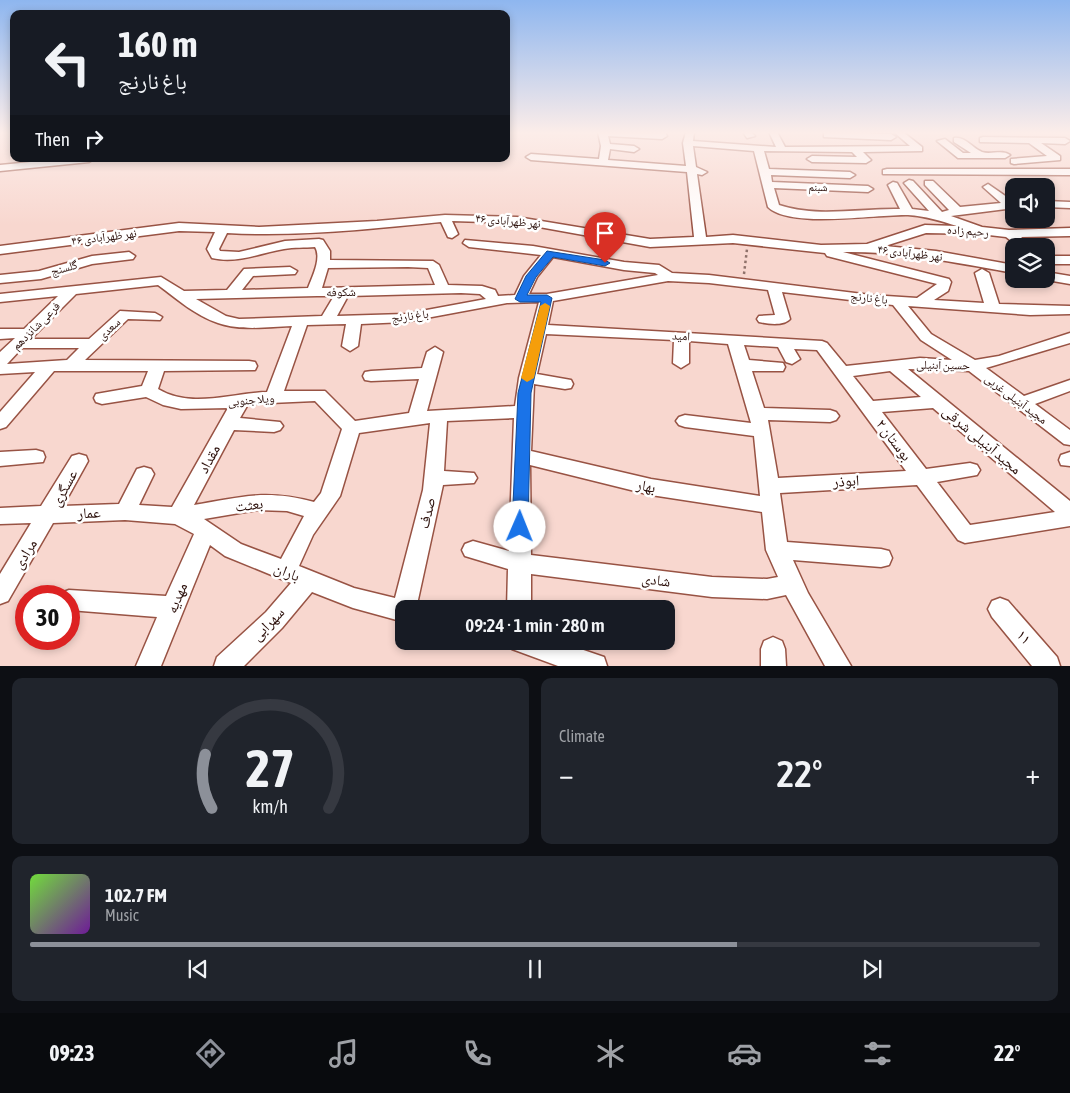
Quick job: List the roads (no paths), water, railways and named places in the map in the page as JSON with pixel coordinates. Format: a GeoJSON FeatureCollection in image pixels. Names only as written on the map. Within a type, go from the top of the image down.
{"type":"FeatureCollection","features":[{"type":"Feature","properties":{"kind":"street"},"geometry":{"type":"LineString","coordinates":[[0,168],[49,163]]}},
{"type":"Feature","properties":{"kind":"street"},"geometry":{"type":"LineString","coordinates":[[613,163],[697,171]]}},
{"type":"Feature","properties":{"kind":"street"},"geometry":{"type":"LineString","coordinates":[[695,163],[701,241]]}},
{"type":"Feature","properties":{"kind":"street"},"geometry":{"type":"LineString","coordinates":[[763,163],[774,207],[791,214],[831,216],[908,212],[940,216],[980,230]]}},
{"type":"Feature","properties":{"kind":"street"},"geometry":{"type":"LineString","coordinates":[[765,172],[850,175]]}},
{"type":"Feature","properties":{"kind":"street"},"geometry":{"type":"LineString","coordinates":[[887,172],[1070,172]]}},
{"type":"Feature","properties":{"kind":"street"},"geometry":{"type":"LineString","coordinates":[[909,184],[940,216]]}},
{"type":"Feature","properties":{"kind":"street"},"geometry":{"type":"LineString","coordinates":[[929,184],[957,211]]}},
{"type":"Feature","properties":{"kind":"street","name":"شبنم"},"geometry":{"type":"LineString","coordinates":[[768,185],[868,189]]}},
{"type":"Feature","properties":{"kind":"street"},"geometry":{"type":"LineString","coordinates":[[893,185],[908,212]]}},
{"type":"Feature","properties":{"kind":"street"},"geometry":{"type":"LineString","coordinates":[[988,187],[1005,204]]}},
{"type":"Feature","properties":{"kind":"street"},"geometry":{"type":"LineString","coordinates":[[1055,205],[1069,206]]}},
{"type":"Feature","properties":{"kind":"street"},"geometry":{"type":"LineString","coordinates":[[940,216],[957,211],[1005,206]]}},
{"type":"Feature","properties":{"kind":"street"},"geometry":{"type":"LineString","coordinates":[[445,218],[452,234]]}},
{"type":"Feature","properties":{"kind":"street","name":"نهر ظهرآبادی ۴۶"},"geometry":{"type":"LineString","coordinates":[[0,250],[179,227],[259,231],[445,218],[516,220],[650,243],[733,239],[748,240],[767,247],[869,248],[936,255],[1005,267]]}},
{"type":"Feature","properties":{"kind":"street"},"geometry":{"type":"LineString","coordinates":[[223,228],[213,249],[216,256],[239,256],[285,245],[319,244],[324,251],[323,264],[313,293]]}},
{"type":"Feature","properties":{"kind":"street","name":"رحیم زاده"},"geometry":{"type":"LineString","coordinates":[[869,248],[925,229],[980,230],[1009,234],[1070,232]]}},
{"type":"Feature","properties":{"kind":"street"},"geometry":{"type":"LineString","coordinates":[[1009,234],[1015,238]]}},
{"type":"Feature","properties":{"kind":"street","name":"باغ نارنج"},"geometry":{"type":"LineString","coordinates":[[469,243],[624,266],[659,269],[668,277]]}},
{"type":"Feature","properties":{"kind":"street"},"geometry":{"type":"LineString","coordinates":[[821,249],[842,257],[944,282],[944,288],[920,302]]}},
{"type":"Feature","properties":{"kind":"street"},"geometry":{"type":"LineString","coordinates":[[520,299],[531,276],[550,254]]}},
{"type":"Feature","properties":{"kind":"street","name":"گلسنج"},"geometry":{"type":"LineString","coordinates":[[0,279],[41,275],[75,264],[129,256]]}},
{"type":"Feature","properties":{"kind":"street"},"geometry":{"type":"LineString","coordinates":[[1055,260],[1070,260]]}},
{"type":"Feature","properties":{"kind":"street"},"geometry":{"type":"LineString","coordinates":[[323,264],[408,263],[433,265],[442,286],[440,290]]}},
{"type":"Feature","properties":{"kind":"street"},"geometry":{"type":"LineString","coordinates":[[232,293],[248,272],[290,271]]}},
{"type":"Feature","properties":{"kind":"street"},"geometry":{"type":"LineString","coordinates":[[982,273],[993,308]]}},
{"type":"Feature","properties":{"kind":"street","name":"باغ نارنج"},"geometry":{"type":"LineString","coordinates":[[0,298],[71,291],[163,274],[181,295],[222,320],[240,323],[326,322],[405,318],[494,302],[547,298],[668,277],[993,308],[1048,311],[1070,310]]}},
{"type":"Feature","properties":{"kind":"street"},"geometry":{"type":"LineString","coordinates":[[26,296],[41,275]]}},
{"type":"Feature","properties":{"kind":"street"},"geometry":{"type":"LineString","coordinates":[[1055,278],[1070,280]]}},
{"type":"Feature","properties":{"kind":"street"},"geometry":{"type":"LineString","coordinates":[[764,319],[783,319],[774,286]]}},
{"type":"Feature","properties":{"kind":"street","name":"شکوفه"},"geometry":{"type":"LineString","coordinates":[[181,295],[482,290],[490,293],[494,302]]}},
{"type":"Feature","properties":{"kind":"street","name":"فرعی شانزدهم"},"geometry":{"type":"LineString","coordinates":[[0,361],[71,291]]}},
{"type":"Feature","properties":{"kind":"street"},"geometry":{"type":"LineString","coordinates":[[326,322],[343,292]]}},
{"type":"Feature","properties":{"kind":"street"},"geometry":{"type":"LineString","coordinates":[[519,600],[523,412],[527,378],[547,298]]}},
{"type":"Feature","properties":{"kind":"street","name":"مجید آبنیلی غربی"},"geometry":{"type":"LineString","coordinates":[[896,300],[926,337],[973,366],[1020,403],[1067,434]]}},
{"type":"Feature","properties":{"kind":"street"},"geometry":{"type":"LineString","coordinates":[[1048,311],[1070,323]]}},
{"type":"Feature","properties":{"kind":"street","name":"سعدی"},"geometry":{"type":"LineString","coordinates":[[71,365],[125,314],[155,317]]}},
{"type":"Feature","properties":{"kind":"street"},"geometry":{"type":"LineString","coordinates":[[350,346],[354,321]]}},
{"type":"Feature","properties":{"kind":"street"},"geometry":{"type":"LineString","coordinates":[[273,397],[301,322]]}},
{"type":"Feature","properties":{"kind":"street","name":"امید"},"geometry":{"type":"LineString","coordinates":[[539,329],[682,336],[822,346]]}},
{"type":"Feature","properties":{"kind":"street"},"geometry":{"type":"LineString","coordinates":[[0,334],[93,344]]}},
{"type":"Feature","properties":{"kind":"street"},"geometry":{"type":"LineString","coordinates":[[681,363],[682,336]]}},
{"type":"Feature","properties":{"kind":"street","name":"حسین آبنیلی"},"geometry":{"type":"LineString","coordinates":[[842,372],[920,363],[973,366],[1002,360],[1070,338]]}},
{"type":"Feature","properties":{"kind":"street"},"geometry":{"type":"LineString","coordinates":[[735,340],[759,422],[770,486],[777,550],[792,584],[839,666]]}},
{"type":"Feature","properties":{"kind":"street"},"geometry":{"type":"LineString","coordinates":[[784,344],[792,358]]}},
{"type":"Feature","properties":{"kind":"street","name":"بوستان ۲"},"geometry":{"type":"LineString","coordinates":[[822,346],[965,534],[1070,518]]}},
{"type":"Feature","properties":{"kind":"street"},"geometry":{"type":"LineString","coordinates":[[416,418],[435,352]]}},
{"type":"Feature","properties":{"kind":"street"},"geometry":{"type":"LineString","coordinates":[[0,423],[50,365]]}},
{"type":"Feature","properties":{"kind":"street"},"geometry":{"type":"LineString","coordinates":[[0,370],[50,365],[249,366]]}},
{"type":"Feature","properties":{"kind":"street"},"geometry":{"type":"LineString","coordinates":[[742,365],[777,367]]}},
{"type":"Feature","properties":{"kind":"street"},"geometry":{"type":"LineString","coordinates":[[102,398],[149,391],[157,367],[152,366]]}},
{"type":"Feature","properties":{"kind":"street","name":"مجید آبنیلی شرقی"},"geometry":{"type":"LineString","coordinates":[[895,367],[1070,513]]}},
{"type":"Feature","properties":{"kind":"street"},"geometry":{"type":"LineString","coordinates":[[371,376],[429,373]]}},
{"type":"Feature","properties":{"kind":"street"},"geometry":{"type":"LineString","coordinates":[[527,378],[565,384]]}},
{"type":"Feature","properties":{"kind":"street"},"geometry":{"type":"LineString","coordinates":[[1020,403],[1070,385]]}},
{"type":"Feature","properties":{"kind":"street","name":"ویلا جنوبی"},"geometry":{"type":"LineString","coordinates":[[149,391],[157,397],[181,403],[240,402],[248,398],[319,395],[351,428]]}},
{"type":"Feature","properties":{"kind":"street","name":"مقداد"},"geometry":{"type":"LineString","coordinates":[[178,516],[240,402]]}},
{"type":"Feature","properties":{"kind":"street"},"geometry":{"type":"LineString","coordinates":[[869,407],[937,402]]}},
{"type":"Feature","properties":{"kind":"street"},"geometry":{"type":"LineString","coordinates":[[286,571],[305,530],[330,496],[351,428],[459,413],[523,412]]}},
{"type":"Feature","properties":{"kind":"street","name":"صدف"},"geometry":{"type":"LineString","coordinates":[[406,600],[434,478],[439,415]]}},
{"type":"Feature","properties":{"kind":"street"},"geometry":{"type":"LineString","coordinates":[[685,421],[759,422],[830,416]]}},
{"type":"Feature","properties":{"kind":"street"},"geometry":{"type":"LineString","coordinates":[[228,424],[274,426]]}},
{"type":"Feature","properties":{"kind":"street","name":"بهار"},"geometry":{"type":"LineString","coordinates":[[521,456],[651,487],[772,506]]}},
{"type":"Feature","properties":{"kind":"street"},"geometry":{"type":"LineString","coordinates":[[0,459],[36,457]]}},
{"type":"Feature","properties":{"kind":"street","name":"عسگری"},"geometry":{"type":"LineString","coordinates":[[49,514],[79,461]]}},
{"type":"Feature","properties":{"kind":"street","name":"ابوذر"},"geometry":{"type":"LineString","coordinates":[[770,486],[922,477],[970,470]]}},
{"type":"Feature","properties":{"kind":"street"},"geometry":{"type":"LineString","coordinates":[[125,512],[144,474]]}},
{"type":"Feature","properties":{"kind":"street"},"geometry":{"type":"LineString","coordinates":[[434,478],[467,478]]}},
{"type":"Feature","properties":{"kind":"street","name":"بعثت"},"geometry":{"type":"LineString","coordinates":[[178,516],[257,502],[287,502],[319,512]]}},
{"type":"Feature","properties":{"kind":"street","name":"عمار"},"geometry":{"type":"LineString","coordinates":[[0,516],[125,512],[178,516]]}},
{"type":"Feature","properties":{"kind":"street","name":"مرادی"},"geometry":{"type":"LineString","coordinates":[[0,594],[49,514]]}},
{"type":"Feature","properties":{"kind":"street","name":"باران"},"geometry":{"type":"LineString","coordinates":[[178,516],[206,530],[233,550],[353,598],[395,608]]}},
{"type":"Feature","properties":{"kind":"street","name":"مهدیه"},"geometry":{"type":"LineString","coordinates":[[148,666],[206,530]]}},
{"type":"Feature","properties":{"kind":"street","name":"شادی"},"geometry":{"type":"LineString","coordinates":[[473,550],[519,563],[712,587],[767,589],[792,584]]}},
{"type":"Feature","properties":{"kind":"street"},"geometry":{"type":"LineString","coordinates":[[777,550],[881,558]]}},
{"type":"Feature","properties":{"kind":"street","name":"سهرابی"},"geometry":{"type":"LineString","coordinates":[[226,666],[274,620],[308,580]]}},
{"type":"Feature","properties":{"kind":"street"},"geometry":{"type":"LineString","coordinates":[[80,601],[173,607]]}},
{"type":"Feature","properties":{"kind":"street","name":"۱۱"},"geometry":{"type":"LineString","coordinates":[[1000,609],[1048,666]]}},
{"type":"Feature","properties":{"kind":"street"},"geometry":{"type":"LineString","coordinates":[[541,650],[565,661],[595,666]]}}]}
